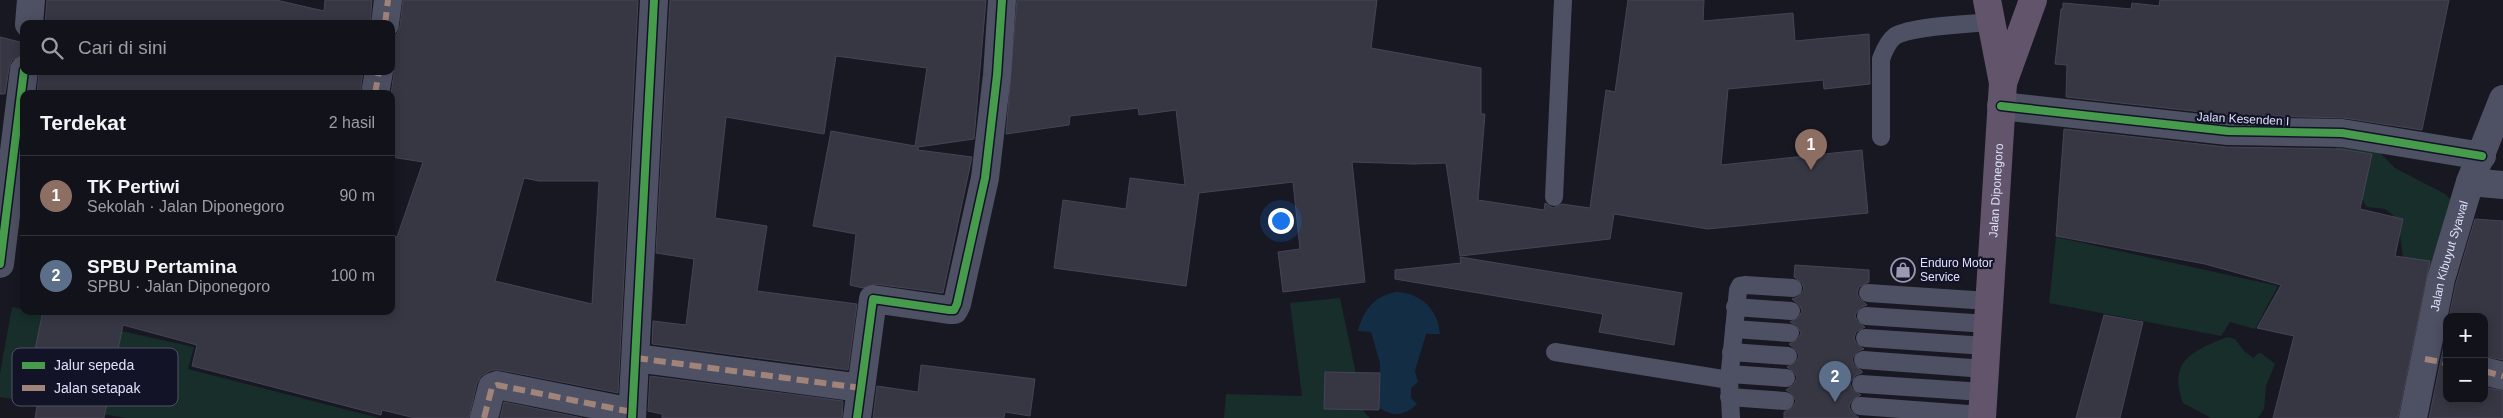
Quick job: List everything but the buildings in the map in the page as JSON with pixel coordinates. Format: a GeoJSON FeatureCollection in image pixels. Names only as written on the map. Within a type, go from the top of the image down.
{"type":"FeatureCollection","features":[{"type":"Feature","properties":{"kind":"highway"},"geometry":{"type":"LineString","coordinates":[[2002,95],[2033,0]]}},
{"type":"Feature","properties":{"kind":"highway"},"geometry":{"type":"LineString","coordinates":[[1989,11],[2002,95]]}},
{"type":"Feature","properties":{"kind":"highway","name":"Jalan Diponegoro"},"geometry":{"type":"LineString","coordinates":[[1985,366],[2002,95]]}},
{"type":"Feature","properties":{"kind":"street"},"geometry":{"type":"LineString","coordinates":[[29,20],[31,0]]}},
{"type":"Feature","properties":{"kind":"street"},"geometry":{"type":"LineString","coordinates":[[386,20],[388,0]]}},
{"type":"Feature","properties":{"kind":"street"},"geometry":{"type":"LineString","coordinates":[[484,418],[489,392],[492,387],[497,385],[632,415],[654,0]]}},
{"type":"Feature","properties":{"kind":"street"},"geometry":{"type":"LineString","coordinates":[[857,418],[873,299],[949,310],[954,310],[957,304],[985,178],[997,75],[1002,0]]}},
{"type":"Feature","properties":{"kind":"street"},"geometry":{"type":"LineString","coordinates":[[22,90],[23,75]]}},
{"type":"Feature","properties":{"kind":"street"},"geometry":{"type":"LineString","coordinates":[[376,90],[378,75]]}},
{"type":"Feature","properties":{"kind":"street","name":"Jalan Kesenden I"},"geometry":{"type":"LineString","coordinates":[[2002,95],[2228,132],[2342,133],[2482,156]]}},
{"type":"Feature","properties":{"kind":"street","name":"Jalan Kibuyut Syawal"},"geometry":{"type":"LineString","coordinates":[[2413,418],[2436,361],[2441,280],[2470,182],[2482,156],[2503,99]]}},
{"type":"Feature","properties":{"kind":"street"},"geometry":{"type":"LineString","coordinates":[[0,264],[20,102]]}},
{"type":"Feature","properties":{"kind":"street"},"geometry":{"type":"LineString","coordinates":[[2470,182],[2503,185]]}},
{"type":"Feature","properties":{"kind":"street"},"geometry":{"type":"LineString","coordinates":[[636,358],[861,388]]}},
{"type":"Feature","properties":{"kind":"street"},"geometry":{"type":"LineString","coordinates":[[2488,371],[2503,376]]}},
{"type":"Feature","properties":{"kind":"lane"},"geometry":{"type":"LineString","coordinates":[[1554,197],[1564,0]]}},
{"type":"Feature","properties":{"kind":"lane"},"geometry":{"type":"LineString","coordinates":[[1881,138],[1881,59],[1884,49],[1894,37],[1930,29],[1989,11]]}},
{"type":"Feature","properties":{"kind":"lane"},"geometry":{"type":"LineString","coordinates":[[1731,418],[1729,384],[1738,290],[1740,286],[1793,288]]}},
{"type":"Feature","properties":{"kind":"lane"},"geometry":{"type":"LineString","coordinates":[[1868,293],[1985,366]]}},
{"type":"Feature","properties":{"kind":"lane"},"geometry":{"type":"LineString","coordinates":[[1736,307],[1792,311]]}},
{"type":"Feature","properties":{"kind":"lane"},"geometry":{"type":"LineString","coordinates":[[1866,316],[1985,366]]}},
{"type":"Feature","properties":{"kind":"lane"},"geometry":{"type":"LineString","coordinates":[[1734,329],[1790,333]]}},
{"type":"Feature","properties":{"kind":"lane"},"geometry":{"type":"LineString","coordinates":[[1865,338],[1985,366]]}},
{"type":"Feature","properties":{"kind":"lane"},"geometry":{"type":"LineString","coordinates":[[1555,352],[1729,384],[1785,401]]}},
{"type":"Feature","properties":{"kind":"lane"},"geometry":{"type":"LineString","coordinates":[[1731,352],[1788,356]]}},
{"type":"Feature","properties":{"kind":"lane"},"geometry":{"type":"LineString","coordinates":[[1863,360],[1985,366]]}},
{"type":"Feature","properties":{"kind":"lane"},"geometry":{"type":"LineString","coordinates":[[1861,384],[1985,366]]}},
{"type":"Feature","properties":{"kind":"lane"},"geometry":{"type":"LineString","coordinates":[[1860,406],[1985,366]]}},
{"type":"Feature","properties":{"kind":"lane"},"geometry":{"type":"LineString","coordinates":[[1729,384],[1786,378]]}},
{"type":"Feature","properties":{"kind":"green space"},"geometry":{"type":"Polygon","coordinates":[[[2340,143],[2379,152],[2395,168],[2445,194],[2451,200],[2429,275],[2415,287],[2405,273],[2400,235],[2395,217],[2385,209],[2367,207],[2364,203],[2360,189],[2333,151],[2340,143]]]}},
{"type":"Feature","properties":{"kind":"green space"},"geometry":{"type":"Polygon","coordinates":[[[2056,237],[2278,286],[2255,329],[2230,322],[2221,336],[2049,303],[2056,237]]]}},
{"type":"Feature","properties":{"kind":"green space"},"geometry":{"type":"Polygon","coordinates":[[[1340,298],[1364,412],[1370,418],[1224,418],[1226,394],[1302,396],[1290,303],[1340,298]]]}},
{"type":"Feature","properties":{"kind":"green space"},"geometry":{"type":"Polygon","coordinates":[[[12,307],[20,309],[20,315],[48,315],[194,347],[188,369],[379,418],[126,418],[54,406],[178,406],[178,348],[12,348],[12,399],[0,397],[0,373],[12,307]]]}},
{"type":"Feature","properties":{"kind":"green space"},"geometry":{"type":"Polygon","coordinates":[[[2227,337],[2235,339],[2254,358],[2257,354],[2261,353],[2275,364],[2266,386],[2264,409],[2258,418],[2211,418],[2183,403],[2179,389],[2181,367],[2186,360],[2203,347],[2227,337]]]}},
{"type":"Feature","properties":{"kind":"water"},"geometry":{"type":"Polygon","coordinates":[[[1396,292],[1413,295],[1427,304],[1436,317],[1440,334],[1426,334],[1415,371],[1418,382],[1411,388],[1411,398],[1417,404],[1408,411],[1399,414],[1390,413],[1380,408],[1380,363],[1371,332],[1358,331],[1366,311],[1381,297],[1396,292]]]}},
{"type":"Feature","properties":{"kind":"marked path"},"geometry":{"type":"LineString","coordinates":[[386,20],[388,0]]}},
{"type":"Feature","properties":{"kind":"marked path"},"geometry":{"type":"LineString","coordinates":[[376,90],[378,75]]}},
{"type":"Feature","properties":{"kind":"marked path"},"geometry":{"type":"LineString","coordinates":[[636,358],[861,388]]}},
{"type":"Feature","properties":{"kind":"marked path"},"geometry":{"type":"LineString","coordinates":[[2425,359],[2443,362]]}},
{"type":"Feature","properties":{"kind":"marked path"},"geometry":{"type":"LineString","coordinates":[[2488,372],[2503,376]]}},
{"type":"Feature","properties":{"kind":"marked path"},"geometry":{"type":"LineString","coordinates":[[484,418],[492,387],[497,385],[632,412]]}},
{"type":"Feature","properties":{"kind":"cycle path"},"geometry":{"type":"LineString","coordinates":[[632,418],[654,0]]}},
{"type":"Feature","properties":{"kind":"cycle path"},"geometry":{"type":"LineString","coordinates":[[857,418],[873,299],[949,310],[954,310],[957,304],[985,178],[997,75],[1002,0]]}},
{"type":"Feature","properties":{"kind":"cycle path"},"geometry":{"type":"LineString","coordinates":[[22,90],[23,75]]}},
{"type":"Feature","properties":{"kind":"cycle path"},"geometry":{"type":"LineString","coordinates":[[0,264],[20,102]]}},
{"type":"Feature","properties":{"kind":"cycle path"},"geometry":{"type":"LineString","coordinates":[[2001,106],[2228,131],[2342,133],[2482,156]]}},
{"type":"Feature","properties":{"kind":"place","name":"TK Pertiwi"},"geometry":{"type":"Point","coordinates":[1811,170]}},
{"type":"Feature","properties":{"kind":"place","name":"Enduro Motor Service"},"geometry":{"type":"Point","coordinates":[1903,270]}},
{"type":"Feature","properties":{"kind":"place","name":"SPBU Pertamina"},"geometry":{"type":"Point","coordinates":[1835,402]}}]}
